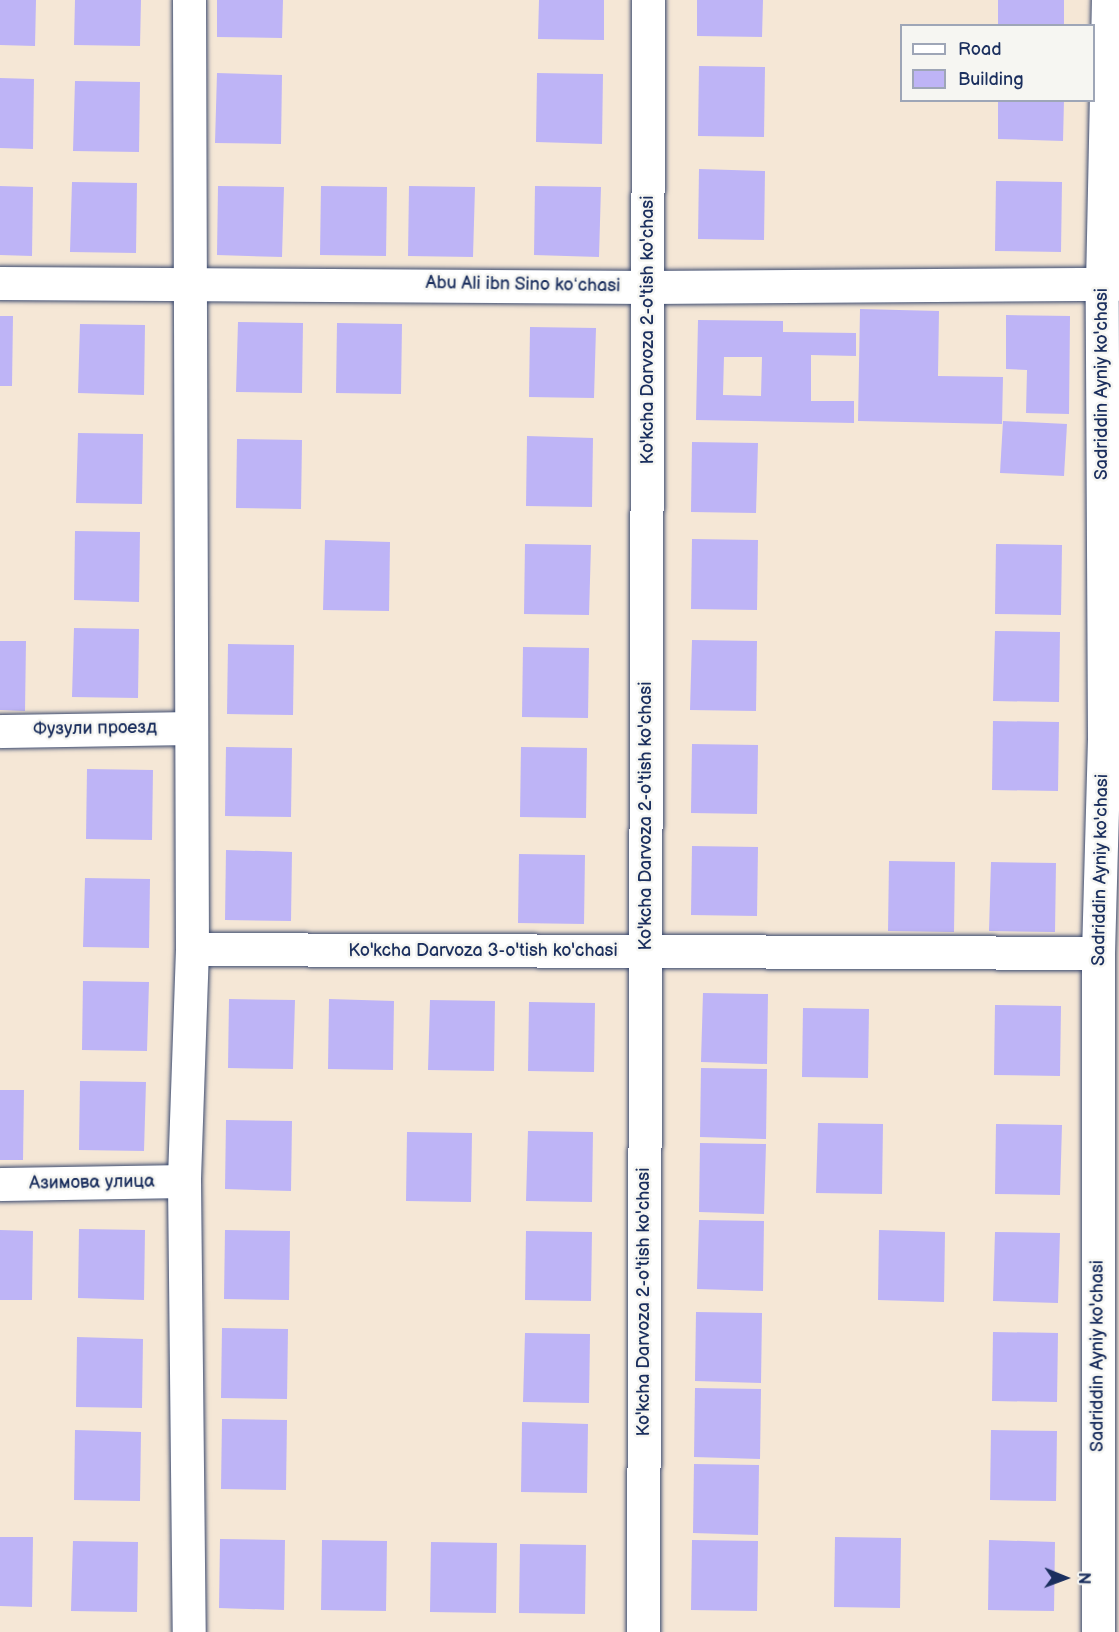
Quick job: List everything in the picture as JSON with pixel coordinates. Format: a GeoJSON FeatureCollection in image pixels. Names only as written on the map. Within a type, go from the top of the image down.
{"type":"FeatureCollection","features":[{"type":"Feature","properties":{"kind":"street"},"geometry":{"type":"LineString","coordinates":[[189,0],[192,282],[190,728],[192,949],[184,1181],[189,1632]]}},
{"type":"Feature","properties":{"kind":"street","name":"Ko'kcha Darvoza 2-o'tish ko'chasi"},"geometry":{"type":"LineString","coordinates":[[643,1632],[649,287],[648,0]]}},
{"type":"Feature","properties":{"kind":"street","name":"Sadriddin Ayniy ko'chasi"},"geometry":{"type":"LineString","coordinates":[[1098,1632],[1108,1187],[1098,953],[1111,740],[1111,284],[1108,0]]}},
{"type":"Feature","properties":{"kind":"street","name":"Abu Ali ibn Sino koʻchasi"},"geometry":{"type":"LineString","coordinates":[[0,283],[192,282],[649,287],[1111,284]]}},
{"type":"Feature","properties":{"kind":"street","name":"Фузули проезд"},"geometry":{"type":"LineString","coordinates":[[0,731],[190,728]]}},
{"type":"Feature","properties":{"kind":"street","name":"Ko'kcha Darvoza 3-o'tish ko'chasi"},"geometry":{"type":"LineString","coordinates":[[192,949],[1098,953]]}},
{"type":"Feature","properties":{"kind":"street","name":"Азимова улица"},"geometry":{"type":"LineString","coordinates":[[0,1184],[184,1181]]}},
{"type":"Feature","properties":{"kind":"building"},"geometry":{"type":"Polygon","coordinates":[[[0,0],[36,0],[35,46],[0,45],[0,0]]]}},
{"type":"Feature","properties":{"kind":"building"},"geometry":{"type":"Polygon","coordinates":[[[75,0],[141,0],[140,46],[74,45],[75,0]]]}},
{"type":"Feature","properties":{"kind":"building"},"geometry":{"type":"Polygon","coordinates":[[[217,0],[283,0],[282,38],[217,37],[217,0]]]}},
{"type":"Feature","properties":{"kind":"building"},"geometry":{"type":"Polygon","coordinates":[[[539,0],[604,0],[604,40],[538,39],[539,0]]]}},
{"type":"Feature","properties":{"kind":"building"},"geometry":{"type":"Polygon","coordinates":[[[697,0],[763,0],[762,37],[697,36],[697,0]]]}},
{"type":"Feature","properties":{"kind":"building"},"geometry":{"type":"Polygon","coordinates":[[[998,0],[1064,0],[1064,24],[998,24],[998,0]]]}},
{"type":"Feature","properties":{"kind":"building"},"geometry":{"type":"Polygon","coordinates":[[[699,66],[765,67],[764,137],[698,136],[699,66]]]}},
{"type":"Feature","properties":{"kind":"building"},"geometry":{"type":"Polygon","coordinates":[[[217,73],[282,75],[281,144],[215,143],[217,73]]]}},
{"type":"Feature","properties":{"kind":"building"},"geometry":{"type":"Polygon","coordinates":[[[537,73],[603,74],[602,144],[536,142],[537,73]]]}},
{"type":"Feature","properties":{"kind":"building"},"geometry":{"type":"Polygon","coordinates":[[[0,78],[34,79],[33,149],[0,148],[0,78]]]}},
{"type":"Feature","properties":{"kind":"building"},"geometry":{"type":"Polygon","coordinates":[[[75,81],[140,82],[139,152],[73,151],[75,81]]]}},
{"type":"Feature","properties":{"kind":"building"},"geometry":{"type":"Polygon","coordinates":[[[998,102],[1064,102],[1063,141],[998,139],[998,102]]]}},
{"type":"Feature","properties":{"kind":"building"},"geometry":{"type":"Polygon","coordinates":[[[699,169],[765,171],[764,240],[698,239],[699,169]]]}},
{"type":"Feature","properties":{"kind":"building"},"geometry":{"type":"Polygon","coordinates":[[[996,181],[1062,182],[1061,252],[995,251],[996,181]]]}},
{"type":"Feature","properties":{"kind":"building"},"geometry":{"type":"Polygon","coordinates":[[[72,182],[137,183],[136,253],[70,252],[72,182]]]}},
{"type":"Feature","properties":{"kind":"building"},"geometry":{"type":"Polygon","coordinates":[[[0,186],[33,187],[32,256],[0,255],[0,186]]]}},
{"type":"Feature","properties":{"kind":"building"},"geometry":{"type":"Polygon","coordinates":[[[218,186],[284,187],[282,257],[217,255],[218,186]]]}},
{"type":"Feature","properties":{"kind":"building"},"geometry":{"type":"Polygon","coordinates":[[[321,186],[387,187],[386,256],[320,255],[321,186]]]}},
{"type":"Feature","properties":{"kind":"building"},"geometry":{"type":"Polygon","coordinates":[[[409,186],[475,187],[473,257],[408,256],[409,186]]]}},
{"type":"Feature","properties":{"kind":"building"},"geometry":{"type":"Polygon","coordinates":[[[535,186],[601,187],[599,257],[534,255],[535,186]]]}},
{"type":"Feature","properties":{"kind":"building"},"geometry":{"type":"Polygon","coordinates":[[[860,309],[939,311],[938,376],[1003,377],[1002,424],[858,421],[860,309]]]}},
{"type":"Feature","properties":{"kind":"building"},"geometry":{"type":"Polygon","coordinates":[[[1006,315],[1070,316],[1069,414],[1026,413],[1027,370],[1006,369],[1006,315]]]}},
{"type":"Feature","properties":{"kind":"building"},"geometry":{"type":"Polygon","coordinates":[[[0,316],[13,316],[12,386],[0,386],[0,316]]]}},
{"type":"Feature","properties":{"kind":"building"},"geometry":{"type":"Polygon","coordinates":[[[698,320],[783,321],[783,332],[856,333],[856,356],[811,355],[811,401],[854,401],[854,423],[696,420],[698,320]],[[724,357],[723,395],[761,396],[762,357],[724,357]]]}},
{"type":"Feature","properties":{"kind":"building"},"geometry":{"type":"Polygon","coordinates":[[[238,322],[303,323],[302,393],[236,392],[238,322]]]}},
{"type":"Feature","properties":{"kind":"building"},"geometry":{"type":"Polygon","coordinates":[[[337,323],[402,324],[401,394],[336,393],[337,323]]]}},
{"type":"Feature","properties":{"kind":"building"},"geometry":{"type":"Polygon","coordinates":[[[80,324],[145,325],[144,395],[78,393],[80,324]]]}},
{"type":"Feature","properties":{"kind":"building"},"geometry":{"type":"Polygon","coordinates":[[[530,327],[596,328],[594,398],[529,397],[530,327]]]}},
{"type":"Feature","properties":{"kind":"building"},"geometry":{"type":"Polygon","coordinates":[[[1003,421],[1067,424],[1064,476],[1000,473],[1003,421]]]}},
{"type":"Feature","properties":{"kind":"building"},"geometry":{"type":"Polygon","coordinates":[[[78,433],[143,434],[142,504],[76,503],[78,433]]]}},
{"type":"Feature","properties":{"kind":"building"},"geometry":{"type":"Polygon","coordinates":[[[527,436],[593,438],[592,507],[526,506],[527,436]]]}},
{"type":"Feature","properties":{"kind":"building"},"geometry":{"type":"Polygon","coordinates":[[[237,439],[302,440],[301,509],[236,508],[237,439]]]}},
{"type":"Feature","properties":{"kind":"building"},"geometry":{"type":"Polygon","coordinates":[[[692,442],[758,443],[756,513],[691,512],[692,442]]]}},
{"type":"Feature","properties":{"kind":"building"},"geometry":{"type":"Polygon","coordinates":[[[75,531],[140,532],[139,602],[74,600],[75,531]]]}},
{"type":"Feature","properties":{"kind":"building"},"geometry":{"type":"Polygon","coordinates":[[[692,539],[758,540],[757,610],[691,609],[692,539]]]}},
{"type":"Feature","properties":{"kind":"building"},"geometry":{"type":"Polygon","coordinates":[[[325,540],[390,542],[389,611],[323,610],[325,540]]]}},
{"type":"Feature","properties":{"kind":"building"},"geometry":{"type":"Polygon","coordinates":[[[525,544],[591,545],[589,615],[524,614],[525,544]]]}},
{"type":"Feature","properties":{"kind":"building"},"geometry":{"type":"Polygon","coordinates":[[[996,544],[1062,545],[1061,615],[995,614],[996,544]]]}},
{"type":"Feature","properties":{"kind":"building"},"geometry":{"type":"Polygon","coordinates":[[[74,628],[139,629],[138,698],[72,697],[74,628]]]}},
{"type":"Feature","properties":{"kind":"building"},"geometry":{"type":"Polygon","coordinates":[[[995,631],[1060,632],[1059,702],[993,701],[995,631]]]}},
{"type":"Feature","properties":{"kind":"building"},"geometry":{"type":"Polygon","coordinates":[[[692,640],[757,641],[756,711],[690,710],[692,640]]]}},
{"type":"Feature","properties":{"kind":"building"},"geometry":{"type":"Polygon","coordinates":[[[0,641],[26,641],[25,711],[0,710],[0,641]]]}},
{"type":"Feature","properties":{"kind":"building"},"geometry":{"type":"Polygon","coordinates":[[[228,644],[294,645],[293,715],[227,714],[228,644]]]}},
{"type":"Feature","properties":{"kind":"building"},"geometry":{"type":"Polygon","coordinates":[[[523,647],[589,648],[588,718],[522,717],[523,647]]]}},
{"type":"Feature","properties":{"kind":"building"},"geometry":{"type":"Polygon","coordinates":[[[993,721],[1059,722],[1058,791],[992,790],[993,721]]]}},
{"type":"Feature","properties":{"kind":"building"},"geometry":{"type":"Polygon","coordinates":[[[692,744],[758,745],[757,814],[691,813],[692,744]]]}},
{"type":"Feature","properties":{"kind":"building"},"geometry":{"type":"Polygon","coordinates":[[[226,747],[292,748],[291,817],[225,816],[226,747]]]}},
{"type":"Feature","properties":{"kind":"building"},"geometry":{"type":"Polygon","coordinates":[[[521,747],[587,748],[586,818],[520,817],[521,747]]]}},
{"type":"Feature","properties":{"kind":"building"},"geometry":{"type":"Polygon","coordinates":[[[87,769],[153,770],[152,840],[86,839],[87,769]]]}},
{"type":"Feature","properties":{"kind":"building"},"geometry":{"type":"Polygon","coordinates":[[[692,846],[758,847],[757,916],[691,915],[692,846]]]}},
{"type":"Feature","properties":{"kind":"building"},"geometry":{"type":"Polygon","coordinates":[[[226,850],[292,852],[291,921],[225,920],[226,850]]]}},
{"type":"Feature","properties":{"kind":"building"},"geometry":{"type":"Polygon","coordinates":[[[519,854],[585,855],[584,924],[518,923],[519,854]]]}},
{"type":"Feature","properties":{"kind":"building"},"geometry":{"type":"Polygon","coordinates":[[[889,861],[955,862],[954,932],[888,931],[889,861]]]}},
{"type":"Feature","properties":{"kind":"building"},"geometry":{"type":"Polygon","coordinates":[[[991,862],[1056,863],[1055,932],[989,931],[991,862]]]}},
{"type":"Feature","properties":{"kind":"building"},"geometry":{"type":"Polygon","coordinates":[[[85,878],[150,879],[149,948],[83,947],[85,878]]]}},
{"type":"Feature","properties":{"kind":"building"},"geometry":{"type":"Polygon","coordinates":[[[83,981],[149,982],[147,1051],[82,1050],[83,981]]]}},
{"type":"Feature","properties":{"kind":"building"},"geometry":{"type":"Polygon","coordinates":[[[703,993],[768,994],[767,1064],[701,1062],[703,993]]]}},
{"type":"Feature","properties":{"kind":"building"},"geometry":{"type":"Polygon","coordinates":[[[229,999],[295,1000],[293,1069],[228,1068],[229,999]]]}},
{"type":"Feature","properties":{"kind":"building"},"geometry":{"type":"Polygon","coordinates":[[[329,999],[394,1001],[393,1070],[328,1069],[329,999]]]}},
{"type":"Feature","properties":{"kind":"building"},"geometry":{"type":"Polygon","coordinates":[[[430,1000],[495,1001],[494,1071],[428,1070],[430,1000]]]}},
{"type":"Feature","properties":{"kind":"building"},"geometry":{"type":"Polygon","coordinates":[[[529,1002],[595,1003],[594,1072],[528,1071],[529,1002]]]}},
{"type":"Feature","properties":{"kind":"building"},"geometry":{"type":"Polygon","coordinates":[[[995,1005],[1061,1006],[1060,1076],[994,1075],[995,1005]]]}},
{"type":"Feature","properties":{"kind":"building"},"geometry":{"type":"Polygon","coordinates":[[[803,1008],[869,1009],[868,1078],[802,1077],[803,1008]]]}},
{"type":"Feature","properties":{"kind":"building"},"geometry":{"type":"Polygon","coordinates":[[[701,1068],[767,1069],[766,1139],[700,1137],[701,1068]]]}},
{"type":"Feature","properties":{"kind":"building"},"geometry":{"type":"Polygon","coordinates":[[[80,1081],[146,1082],[144,1151],[79,1150],[80,1081]]]}},
{"type":"Feature","properties":{"kind":"building"},"geometry":{"type":"Polygon","coordinates":[[[0,1090],[24,1090],[23,1160],[0,1160],[0,1090]]]}},
{"type":"Feature","properties":{"kind":"building"},"geometry":{"type":"Polygon","coordinates":[[[226,1120],[292,1121],[291,1191],[225,1189],[226,1120]]]}},
{"type":"Feature","properties":{"kind":"building"},"geometry":{"type":"Polygon","coordinates":[[[818,1123],[883,1124],[882,1194],[816,1193],[818,1123]]]}},
{"type":"Feature","properties":{"kind":"building"},"geometry":{"type":"Polygon","coordinates":[[[996,1124],[1062,1125],[1060,1195],[995,1194],[996,1124]]]}},
{"type":"Feature","properties":{"kind":"building"},"geometry":{"type":"Polygon","coordinates":[[[528,1131],[593,1132],[592,1202],[526,1201],[528,1131]]]}},
{"type":"Feature","properties":{"kind":"building"},"geometry":{"type":"Polygon","coordinates":[[[407,1132],[472,1133],[471,1202],[406,1201],[407,1132]]]}},
{"type":"Feature","properties":{"kind":"building"},"geometry":{"type":"Polygon","coordinates":[[[700,1143],[766,1144],[764,1214],[699,1212],[700,1143]]]}},
{"type":"Feature","properties":{"kind":"building"},"geometry":{"type":"Polygon","coordinates":[[[699,1220],[764,1221],[763,1291],[697,1289],[699,1220]]]}},
{"type":"Feature","properties":{"kind":"building"},"geometry":{"type":"Polygon","coordinates":[[[79,1229],[145,1230],[144,1300],[78,1298],[79,1229]]]}},
{"type":"Feature","properties":{"kind":"building"},"geometry":{"type":"Polygon","coordinates":[[[0,1230],[33,1231],[32,1300],[0,1300],[0,1230]]]}},
{"type":"Feature","properties":{"kind":"building"},"geometry":{"type":"Polygon","coordinates":[[[225,1230],[290,1231],[289,1300],[224,1299],[225,1230]]]}},
{"type":"Feature","properties":{"kind":"building"},"geometry":{"type":"Polygon","coordinates":[[[879,1230],[945,1232],[944,1302],[878,1300],[879,1230]]]}},
{"type":"Feature","properties":{"kind":"building"},"geometry":{"type":"Polygon","coordinates":[[[526,1231],[592,1232],[591,1301],[525,1300],[526,1231]]]}},
{"type":"Feature","properties":{"kind":"building"},"geometry":{"type":"Polygon","coordinates":[[[995,1232],[1060,1233],[1058,1303],[993,1301],[995,1232]]]}},
{"type":"Feature","properties":{"kind":"building"},"geometry":{"type":"Polygon","coordinates":[[[696,1312],[762,1313],[761,1383],[695,1381],[696,1312]]]}},
{"type":"Feature","properties":{"kind":"building"},"geometry":{"type":"Polygon","coordinates":[[[222,1328],[288,1329],[287,1399],[221,1398],[222,1328]]]}},
{"type":"Feature","properties":{"kind":"building"},"geometry":{"type":"Polygon","coordinates":[[[993,1332],[1058,1333],[1057,1402],[992,1401],[993,1332]]]}},
{"type":"Feature","properties":{"kind":"building"},"geometry":{"type":"Polygon","coordinates":[[[525,1333],[590,1334],[589,1403],[523,1402],[525,1333]]]}},
{"type":"Feature","properties":{"kind":"building"},"geometry":{"type":"Polygon","coordinates":[[[77,1337],[143,1339],[142,1408],[76,1407],[77,1337]]]}},
{"type":"Feature","properties":{"kind":"building"},"geometry":{"type":"Polygon","coordinates":[[[695,1388],[761,1389],[760,1459],[694,1457],[695,1388]]]}},
{"type":"Feature","properties":{"kind":"building"},"geometry":{"type":"Polygon","coordinates":[[[222,1419],[287,1420],[286,1490],[221,1489],[222,1419]]]}},
{"type":"Feature","properties":{"kind":"building"},"geometry":{"type":"Polygon","coordinates":[[[522,1422],[588,1424],[587,1493],[521,1492],[522,1422]]]}},
{"type":"Feature","properties":{"kind":"building"},"geometry":{"type":"Polygon","coordinates":[[[75,1430],[141,1432],[140,1501],[74,1500],[75,1430]]]}},
{"type":"Feature","properties":{"kind":"building"},"geometry":{"type":"Polygon","coordinates":[[[991,1430],[1057,1431],[1056,1501],[990,1500],[991,1430]]]}},
{"type":"Feature","properties":{"kind":"building"},"geometry":{"type":"Polygon","coordinates":[[[694,1464],[759,1465],[758,1535],[693,1533],[694,1464]]]}},
{"type":"Feature","properties":{"kind":"building"},"geometry":{"type":"Polygon","coordinates":[[[0,1537],[33,1537],[32,1607],[0,1606],[0,1537]]]}},
{"type":"Feature","properties":{"kind":"building"},"geometry":{"type":"Polygon","coordinates":[[[835,1537],[901,1538],[900,1608],[834,1607],[835,1537]]]}},
{"type":"Feature","properties":{"kind":"building"},"geometry":{"type":"Polygon","coordinates":[[[220,1539],[285,1540],[284,1610],[219,1608],[220,1539]]]}},
{"type":"Feature","properties":{"kind":"building"},"geometry":{"type":"Polygon","coordinates":[[[322,1540],[387,1541],[386,1611],[321,1610],[322,1540]]]}},
{"type":"Feature","properties":{"kind":"building"},"geometry":{"type":"Polygon","coordinates":[[[692,1540],[758,1541],[757,1611],[691,1610],[692,1540]]]}},
{"type":"Feature","properties":{"kind":"building"},"geometry":{"type":"Polygon","coordinates":[[[989,1540],[1055,1542],[1054,1611],[988,1610],[989,1540]]]}},
{"type":"Feature","properties":{"kind":"building"},"geometry":{"type":"Polygon","coordinates":[[[73,1541],[138,1542],[137,1612],[71,1611],[73,1541]]]}},
{"type":"Feature","properties":{"kind":"building"},"geometry":{"type":"Polygon","coordinates":[[[431,1542],[497,1543],[496,1613],[430,1612],[431,1542]]]}},
{"type":"Feature","properties":{"kind":"building"},"geometry":{"type":"Polygon","coordinates":[[[520,1544],[586,1545],[585,1614],[519,1613],[520,1544]]]}}]}
